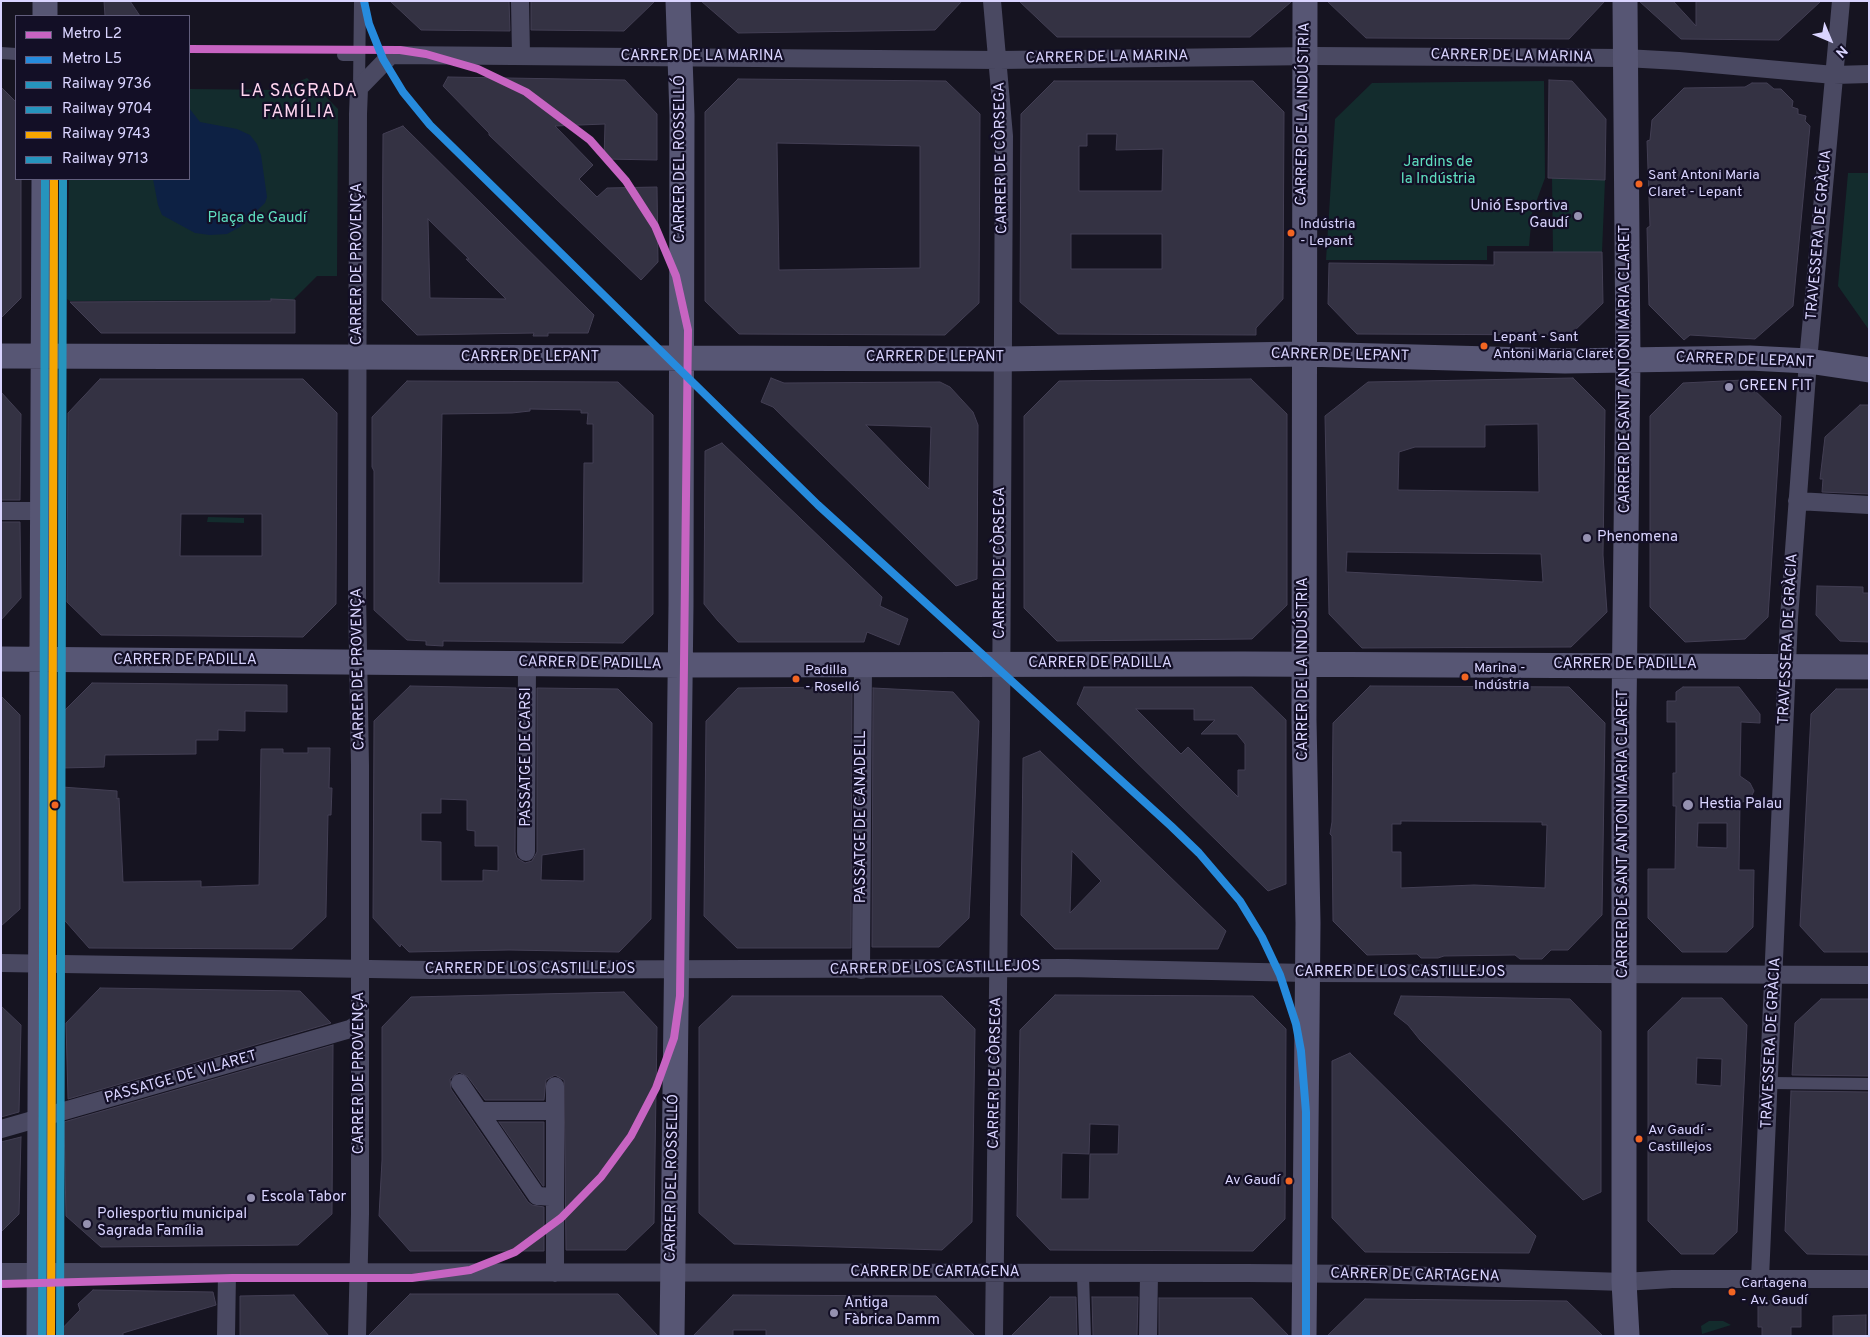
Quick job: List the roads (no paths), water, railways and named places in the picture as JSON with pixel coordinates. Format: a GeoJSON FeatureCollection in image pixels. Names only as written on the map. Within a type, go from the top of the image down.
{"type":"FeatureCollection","features":[{"type":"Feature","properties":{"kind":"main road"},"geometry":{"type":"LineString","coordinates":[[45,1],[45,15]]}},
{"type":"Feature","properties":{"kind":"main road","name":"CARRER DEL ROSSELLÓ"},"geometry":{"type":"LineString","coordinates":[[672,1336],[681,665],[682,358],[678,1]]}},
{"type":"Feature","properties":{"kind":"main road","name":"CARRER DE LA INDÚSTRIA"},"geometry":{"type":"LineString","coordinates":[[1304,1336],[1306,973],[1303,354],[1305,1]]}},
{"type":"Feature","properties":{"kind":"main road","name":"CARRER DE SANT ANTONI MARIA CLARET"},"geometry":{"type":"LineString","coordinates":[[1625,1],[1628,359],[1624,665],[1624,1282],[1627,1336]]}},
{"type":"Feature","properties":{"kind":"main road"},"geometry":{"type":"LineString","coordinates":[[39,1336],[44,180]]}},
{"type":"Feature","properties":{"kind":"main road","name":"CARRER DE LEPANT"},"geometry":{"type":"LineString","coordinates":[[1,356],[1003,359],[1303,354],[1565,361],[1750,358],[1808,361],[1869,370]]}},
{"type":"Feature","properties":{"kind":"main road","name":"CARRER DE PADILLA"},"geometry":{"type":"LineString","coordinates":[[1,659],[681,665],[1304,664],[1869,667]]}},
{"type":"Feature","properties":{"kind":"street","name":"CARRER DE PROVENÇA"},"geometry":{"type":"LineString","coordinates":[[357,1336],[360,1024],[359,662],[357,594],[360,1]]}},
{"type":"Feature","properties":{"kind":"street"},"geometry":{"type":"LineString","coordinates":[[520,1],[521,55]]}},
{"type":"Feature","properties":{"kind":"street","name":"CARRER DE CÒRSEGA"},"geometry":{"type":"LineString","coordinates":[[992,1],[995,44],[999,60],[1004,136],[994,1336]]}},
{"type":"Feature","properties":{"kind":"street","name":"TRAVESSERA DE GRÀCIA"},"geometry":{"type":"LineString","coordinates":[[1760,1278],[1775,975],[1787,666],[1797,501],[1841,1]]}},
{"type":"Feature","properties":{"kind":"street"},"geometry":{"type":"LineString","coordinates":[[1,53],[15,54]]}},
{"type":"Feature","properties":{"kind":"street"},"geometry":{"type":"LineString","coordinates":[[343,55],[359,55]]}},
{"type":"Feature","properties":{"kind":"street","name":"CARRER DE LA MARINA"},"geometry":{"type":"LineString","coordinates":[[359,88],[391,55],[999,60],[1306,56],[1625,58],[1834,75],[1869,74]]}},
{"type":"Feature","properties":{"kind":"street"},"geometry":{"type":"LineString","coordinates":[[1797,501],[1869,505]]}},
{"type":"Feature","properties":{"kind":"street"},"geometry":{"type":"LineString","coordinates":[[1,511],[42,511]]}},
{"type":"Feature","properties":{"kind":"street","name":"PASSATGE DE CARSI"},"geometry":{"type":"LineString","coordinates":[[526,852],[527,664]]}},
{"type":"Feature","properties":{"kind":"street","name":"PASSATGE DE CANADELL"},"geometry":{"type":"LineString","coordinates":[[861,970],[863,664]]}},
{"type":"Feature","properties":{"kind":"street","name":"CARRER DE LOS CASTILLEJOS"},"geometry":{"type":"LineString","coordinates":[[1,964],[360,968],[861,970],[997,968],[1306,973],[1869,976]]}},
{"type":"Feature","properties":{"kind":"street","name":"PASSATGE DE VILARET"},"geometry":{"type":"LineString","coordinates":[[1,1129],[350,1029],[360,1024]]}},
{"type":"Feature","properties":{"kind":"street"},"geometry":{"type":"LineString","coordinates":[[460,1083],[537,1196],[555,1198]]}},
{"type":"Feature","properties":{"kind":"street"},"geometry":{"type":"LineString","coordinates":[[1770,1083],[1869,1084]]}},
{"type":"Feature","properties":{"kind":"street"},"geometry":{"type":"LineString","coordinates":[[555,1086],[555,1272]]}},
{"type":"Feature","properties":{"kind":"street"},"geometry":{"type":"LineString","coordinates":[[479,1111],[555,1111]]}},
{"type":"Feature","properties":{"kind":"street","name":"CARRER DE CARTAGENA"},"geometry":{"type":"LineString","coordinates":[[1,1272],[1304,1274],[1624,1282],[1672,1278],[1869,1279]]}},
{"type":"Feature","properties":{"kind":"street"},"geometry":{"type":"LineString","coordinates":[[226,1336],[227,1273]]}},
{"type":"Feature","properties":{"kind":"street"},"geometry":{"type":"LineString","coordinates":[[1148,1336],[1149,1274]]}},
{"type":"Feature","properties":{"kind":"street"},"geometry":{"type":"LineString","coordinates":[[1083,1275],[1086,1336]]}},
{"type":"Feature","properties":{"kind":"water"},"geometry":{"type":"Polygon","coordinates":[[[190,109],[200,122],[237,129],[250,135],[257,144],[261,155],[267,197],[265,203],[240,227],[227,234],[210,235],[195,233],[162,215],[153,180],[190,180],[190,109]]]}},
{"type":"Feature","properties":{"kind":"metro line","name":"L5"},"geometry":{"type":"LineString","coordinates":[[364,1],[369,24],[383,59],[403,92],[430,125],[818,505],[1171,826],[1199,853],[1240,901],[1262,937],[1280,975],[1296,1024],[1301,1051],[1306,1112],[1306,1336]]}},
{"type":"Feature","properties":{"kind":"metro line","name":"L2"},"geometry":{"type":"LineString","coordinates":[[1,1284],[232,1278],[412,1278],[470,1270],[515,1252],[561,1218],[601,1177],[631,1136],[656,1088],[674,1038],[680,996],[688,330],[676,276],[655,226],[626,181],[590,140],[526,92],[478,69],[426,54],[400,50],[190,49]]}},
{"type":"Feature","properties":{"kind":"rail line","name":"9736"},"geometry":{"type":"LineString","coordinates":[[42,1336],[45,180]]}},
{"type":"Feature","properties":{"kind":"rail line","name":"9704"},"geometry":{"type":"LineString","coordinates":[[51,1336],[54,180]]}},
{"type":"Feature","properties":{"kind":"rail line","name":"9743"},"geometry":{"type":"LineString","coordinates":[[51,1336],[54,180]]}},
{"type":"Feature","properties":{"kind":"rail line","name":"9713"},"geometry":{"type":"LineString","coordinates":[[60,1336],[63,180]]}},
{"type":"Feature","properties":{"kind":"place","name":"Sant Antoni Maria Claret - Lepant"},"geometry":{"type":"Point","coordinates":[1639,184]}},
{"type":"Feature","properties":{"kind":"place","name":"Unió Esportiva Gaudí"},"geometry":{"type":"Point","coordinates":[1578,216]}},
{"type":"Feature","properties":{"kind":"place","name":"Indústria - Lepant"},"geometry":{"type":"Point","coordinates":[1291,233]}},
{"type":"Feature","properties":{"kind":"place","name":"Lepant - Sant Antoni Maria Claret"},"geometry":{"type":"Point","coordinates":[1484,346]}},
{"type":"Feature","properties":{"kind":"place","name":"GREEN FIT"},"geometry":{"type":"Point","coordinates":[1729,387]}},
{"type":"Feature","properties":{"kind":"place","name":"Phenomena"},"geometry":{"type":"Point","coordinates":[1587,538]}},
{"type":"Feature","properties":{"kind":"place","name":"Marina - Indústria"},"geometry":{"type":"Point","coordinates":[1465,677]}},
{"type":"Feature","properties":{"kind":"place","name":"Padilla - Roselló"},"geometry":{"type":"Point","coordinates":[796,679]}},
{"type":"Feature","properties":{"kind":"place","name":"Hestia Palau"},"geometry":{"type":"Point","coordinates":[1688,805]}},
{"type":"Feature","properties":{"kind":"place","name":"Av Gaudí - Castillejos"},"geometry":{"type":"Point","coordinates":[1639,1139]}},
{"type":"Feature","properties":{"kind":"place","name":"Av Gaudí"},"geometry":{"type":"Point","coordinates":[1289,1181]}},
{"type":"Feature","properties":{"kind":"place","name":"Escola Tabor"},"geometry":{"type":"Point","coordinates":[251,1198]}},
{"type":"Feature","properties":{"kind":"place","name":"Poliesportiu municipal Sagrada Família"},"geometry":{"type":"Point","coordinates":[87,1224]}},
{"type":"Feature","properties":{"kind":"place","name":"Cartagena - Av. Gaudí"},"geometry":{"type":"Point","coordinates":[1732,1292]}},
{"type":"Feature","properties":{"kind":"place","name":"Antiga Fàbrica Damm"},"geometry":{"type":"Point","coordinates":[834,1313]}},
{"type":"Feature","properties":{"kind":"district","name":"LA SAGRADA FAMÍLIA"},"geometry":{"type":"Point","coordinates":[299,102]}},
{"type":"Feature","properties":{"kind":"park label","name":"Jardins de la Indústria"},"geometry":{"type":"Point","coordinates":[1438,172]}},
{"type":"Feature","properties":{"kind":"park label","name":"Plaça de Gaudí"},"geometry":{"type":"Point","coordinates":[257,219]}}]}
